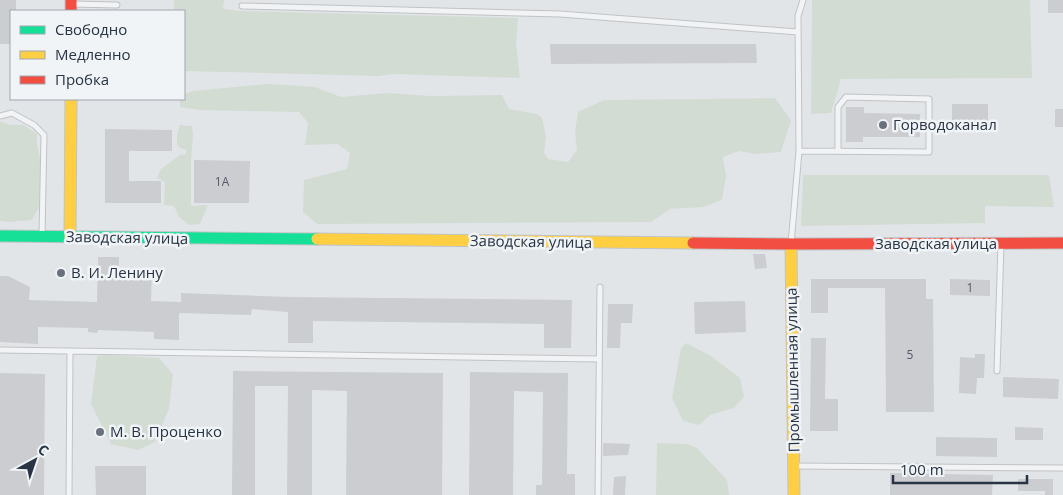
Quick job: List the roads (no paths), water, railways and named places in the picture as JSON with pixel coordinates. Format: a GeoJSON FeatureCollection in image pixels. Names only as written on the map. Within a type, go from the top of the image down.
{"type":"FeatureCollection","features":[{"type":"Feature","properties":{"kind":"main road"},"geometry":{"type":"LineString","coordinates":[[70,238],[71,100]]}},
{"type":"Feature","properties":{"kind":"main road","name":"Заводская улица"},"geometry":{"type":"LineString","coordinates":[[0,236],[791,244],[1063,243]]}},
{"type":"Feature","properties":{"kind":"main road","name":"Промышленная улица"},"geometry":{"type":"LineString","coordinates":[[791,244],[794,495]]}},
{"type":"Feature","properties":{"kind":"lane"},"geometry":{"type":"LineString","coordinates":[[791,244],[799,151],[798,16],[803,0]]}},
{"type":"Feature","properties":{"kind":"lane"},"geometry":{"type":"LineString","coordinates":[[71,5],[117,5]]}},
{"type":"Feature","properties":{"kind":"lane"},"geometry":{"type":"LineString","coordinates":[[242,6],[560,14],[798,32]]}},
{"type":"Feature","properties":{"kind":"lane"},"geometry":{"type":"LineString","coordinates":[[799,151],[929,152],[929,99],[846,97],[838,107],[838,151]]}},
{"type":"Feature","properties":{"kind":"lane"},"geometry":{"type":"LineString","coordinates":[[0,116],[12,113],[34,125],[44,134],[42,237]]}},
{"type":"Feature","properties":{"kind":"lane"},"geometry":{"type":"LineString","coordinates":[[997,371],[1000,244]]}},
{"type":"Feature","properties":{"kind":"lane"},"geometry":{"type":"LineString","coordinates":[[598,495],[600,287]]}},
{"type":"Feature","properties":{"kind":"lane"},"geometry":{"type":"LineString","coordinates":[[0,350],[599,359]]}},
{"type":"Feature","properties":{"kind":"lane"},"geometry":{"type":"LineString","coordinates":[[68,495],[70,351]]}},
{"type":"Feature","properties":{"kind":"lane"},"geometry":{"type":"LineString","coordinates":[[794,466],[1063,468]]}},
{"type":"Feature","properties":{"kind":"place","name":"Горводоканал"},"geometry":{"type":"Point","coordinates":[883,125]}},
{"type":"Feature","properties":{"kind":"place","name":"В. И. Ленину"},"geometry":{"type":"Point","coordinates":[61,273]}},
{"type":"Feature","properties":{"kind":"place","name":"М. В. Проценко"},"geometry":{"type":"Point","coordinates":[100,432]}}]}
